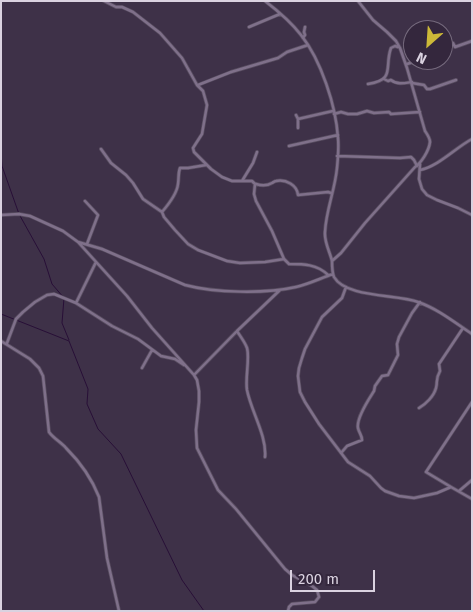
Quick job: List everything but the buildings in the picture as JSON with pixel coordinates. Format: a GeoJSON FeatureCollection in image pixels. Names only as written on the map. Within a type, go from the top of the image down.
{"type":"FeatureCollection","features":[{"type":"Feature","properties":{"kind":"street"},"geometry":{"type":"LineString","coordinates":[[104,1],[133,12],[160,33],[182,58],[197,85],[203,91],[207,105],[202,134],[193,151],[206,165],[217,174],[232,181],[252,181],[255,184],[267,185],[276,181],[287,181],[295,188],[298,195],[331,193]]}},
{"type":"Feature","properties":{"kind":"street"},"geometry":{"type":"LineString","coordinates":[[265,1],[294,26],[304,38],[312,50],[330,96],[338,135],[337,170],[331,193],[325,232],[333,274],[346,287],[372,294],[409,298],[420,302],[438,311],[472,334]]}},
{"type":"Feature","properties":{"kind":"street"},"geometry":{"type":"LineString","coordinates":[[358,1],[372,20],[396,42],[403,56]]}},
{"type":"Feature","properties":{"kind":"street"},"geometry":{"type":"LineString","coordinates":[[249,28],[280,14]]}},
{"type":"Feature","properties":{"kind":"street"},"geometry":{"type":"LineString","coordinates":[[304,38],[305,27]]}},
{"type":"Feature","properties":{"kind":"street"},"geometry":{"type":"LineString","coordinates":[[453,43],[455,47],[472,41]]}},
{"type":"Feature","properties":{"kind":"street"},"geometry":{"type":"LineString","coordinates":[[197,85],[230,72],[278,58],[308,45]]}},
{"type":"Feature","properties":{"kind":"street"},"geometry":{"type":"LineString","coordinates":[[368,84],[375,83],[387,76],[391,48],[395,46],[400,48]]}},
{"type":"Feature","properties":{"kind":"street"},"geometry":{"type":"LineString","coordinates":[[332,261],[419,165],[429,145],[430,140],[408,70]]}},
{"type":"Feature","properties":{"kind":"street"},"geometry":{"type":"LineString","coordinates":[[384,79],[400,84],[412,82],[424,84],[427,89],[456,80]]}},
{"type":"Feature","properties":{"kind":"street"},"geometry":{"type":"LineString","coordinates":[[298,119],[324,113],[341,112],[357,114],[367,111],[394,114],[420,112]]}},
{"type":"Feature","properties":{"kind":"street"},"geometry":{"type":"LineString","coordinates":[[296,115],[298,128]]}},
{"type":"Feature","properties":{"kind":"street"},"geometry":{"type":"LineString","coordinates":[[289,146],[338,135]]}},
{"type":"Feature","properties":{"kind":"street"},"geometry":{"type":"LineString","coordinates":[[420,170],[428,168],[472,139]]}},
{"type":"Feature","properties":{"kind":"street"},"geometry":{"type":"LineString","coordinates":[[101,150],[111,163],[133,183],[143,199],[162,212],[164,217],[188,244],[206,254],[226,261],[240,263],[284,259]]}},
{"type":"Feature","properties":{"kind":"street"},"geometry":{"type":"LineString","coordinates":[[242,181],[253,163],[257,152]]}},
{"type":"Feature","properties":{"kind":"street"},"geometry":{"type":"LineString","coordinates":[[337,156],[411,157],[419,165],[419,179],[427,196],[472,215]]}},
{"type":"Feature","properties":{"kind":"street"},"geometry":{"type":"LineString","coordinates":[[162,212],[173,198],[178,186],[178,171],[180,168],[206,165]]}},
{"type":"Feature","properties":{"kind":"street"},"geometry":{"type":"LineString","coordinates":[[255,184],[254,194],[256,201],[284,259],[288,264],[307,264],[324,271],[328,276]]}},
{"type":"Feature","properties":{"kind":"street"},"geometry":{"type":"LineString","coordinates":[[85,201],[98,215],[87,244]]}},
{"type":"Feature","properties":{"kind":"street"},"geometry":{"type":"LineString","coordinates":[[1,215],[19,214],[30,216],[63,231],[78,242],[193,374],[197,380],[199,391],[196,430],[197,448],[218,490],[285,569],[317,590],[319,597],[315,602],[292,604],[288,611]]}},
{"type":"Feature","properties":{"kind":"street"},"geometry":{"type":"LineString","coordinates":[[78,242],[102,249],[198,289],[280,290],[307,284],[333,274]]}},
{"type":"Feature","properties":{"kind":"street"},"geometry":{"type":"LineString","coordinates":[[76,303],[96,262]]}},
{"type":"Feature","properties":{"kind":"street"},"geometry":{"type":"LineString","coordinates":[[346,287],[342,298],[327,311],[318,323],[305,349],[298,376],[300,392],[305,402],[348,462],[370,476],[381,488],[390,493],[411,498],[419,498],[452,488]]}},
{"type":"Feature","properties":{"kind":"street"},"geometry":{"type":"LineString","coordinates":[[193,374],[280,290]]}},
{"type":"Feature","properties":{"kind":"street"},"geometry":{"type":"LineString","coordinates":[[7,344],[16,320],[28,307],[47,295],[54,294],[76,303],[112,326],[138,339],[161,356],[175,359],[193,374]]}},
{"type":"Feature","properties":{"kind":"street"},"geometry":{"type":"LineString","coordinates":[[341,454],[347,446],[362,440],[362,435],[358,428],[360,417],[375,386],[382,376],[388,375],[394,364],[398,355],[397,344],[399,337],[420,302]]}},
{"type":"Feature","properties":{"kind":"street"},"geometry":{"type":"LineString","coordinates":[[419,408],[426,405],[436,388],[436,378],[440,371],[439,364],[463,328]]}},
{"type":"Feature","properties":{"kind":"street"},"geometry":{"type":"LineString","coordinates":[[237,331],[247,348],[247,392],[264,441],[265,457]]}},
{"type":"Feature","properties":{"kind":"street"},"geometry":{"type":"LineString","coordinates":[[1,341],[30,359],[39,368],[43,376],[49,432],[79,461],[96,488],[99,497],[107,558],[119,611]]}},
{"type":"Feature","properties":{"kind":"street"},"geometry":{"type":"LineString","coordinates":[[142,368],[152,350]]}},
{"type":"Feature","properties":{"kind":"street"},"geometry":{"type":"LineString","coordinates":[[472,402],[426,472],[472,499]]}},
{"type":"Feature","properties":{"kind":"street"},"geometry":{"type":"LineString","coordinates":[[459,491],[472,480]]}},
{"type":"Feature","properties":{"kind":"waterway"},"geometry":{"type":"LineString","coordinates":[[1,152],[2,166],[19,214],[44,259],[52,284],[64,298],[62,323],[69,340]]}},
{"type":"Feature","properties":{"kind":"waterway"},"geometry":{"type":"LineString","coordinates":[[1,314],[69,341],[88,389],[87,404],[98,429],[121,454],[182,580],[204,611]]}}]}
